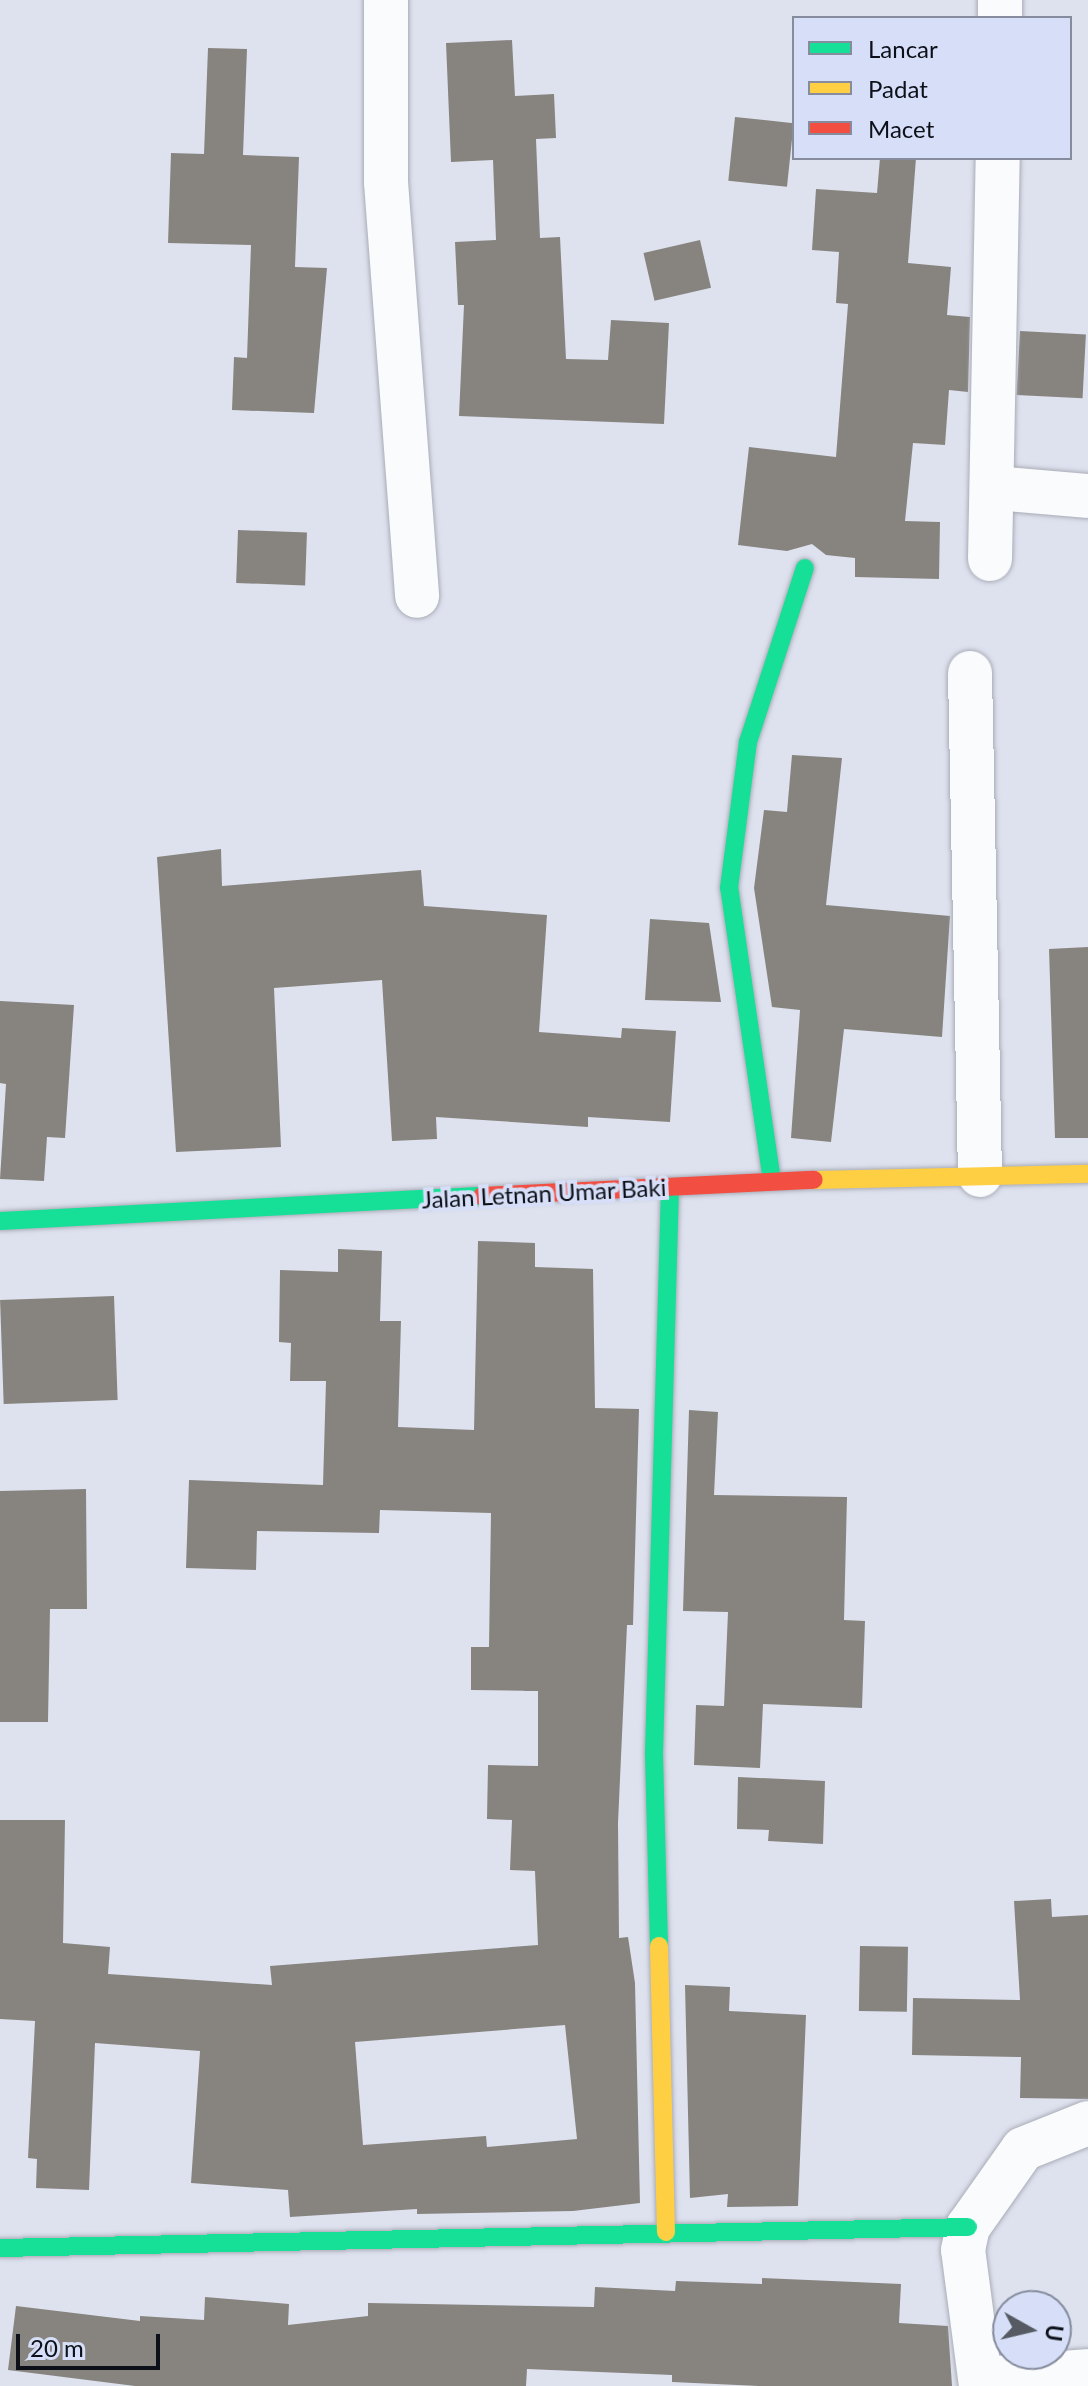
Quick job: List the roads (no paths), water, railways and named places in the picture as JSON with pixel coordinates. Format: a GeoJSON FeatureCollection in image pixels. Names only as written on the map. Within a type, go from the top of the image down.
{"type":"FeatureCollection","features":[{"type":"Feature","properties":{"kind":"street"},"geometry":{"type":"LineString","coordinates":[[386,0],[386,182],[417,596]]}},
{"type":"Feature","properties":{"kind":"street"},"geometry":{"type":"LineString","coordinates":[[990,559],[995,488],[998,160]]}},
{"type":"Feature","properties":{"kind":"street"},"geometry":{"type":"LineString","coordinates":[[995,488],[1088,496]]}},
{"type":"Feature","properties":{"kind":"street"},"geometry":{"type":"LineString","coordinates":[[772,1181],[729,888],[748,742],[805,568]]}},
{"type":"Feature","properties":{"kind":"street"},"geometry":{"type":"LineString","coordinates":[[970,673],[980,1175]]}},
{"type":"Feature","properties":{"kind":"street","name":"Jalan Letnan Umar Baki"},"geometry":{"type":"LineString","coordinates":[[0,1221],[772,1181],[1088,1174]]}},
{"type":"Feature","properties":{"kind":"street"},"geometry":{"type":"LineString","coordinates":[[666,2232],[654,1753],[670,1187]]}},
{"type":"Feature","properties":{"kind":"street"},"geometry":{"type":"LineString","coordinates":[[1088,2123],[1023,2149],[968,2227],[963,2250],[981,2382],[1088,2371]]}},
{"type":"Feature","properties":{"kind":"street"},"geometry":{"type":"LineString","coordinates":[[0,2248],[968,2227]]}}]}
